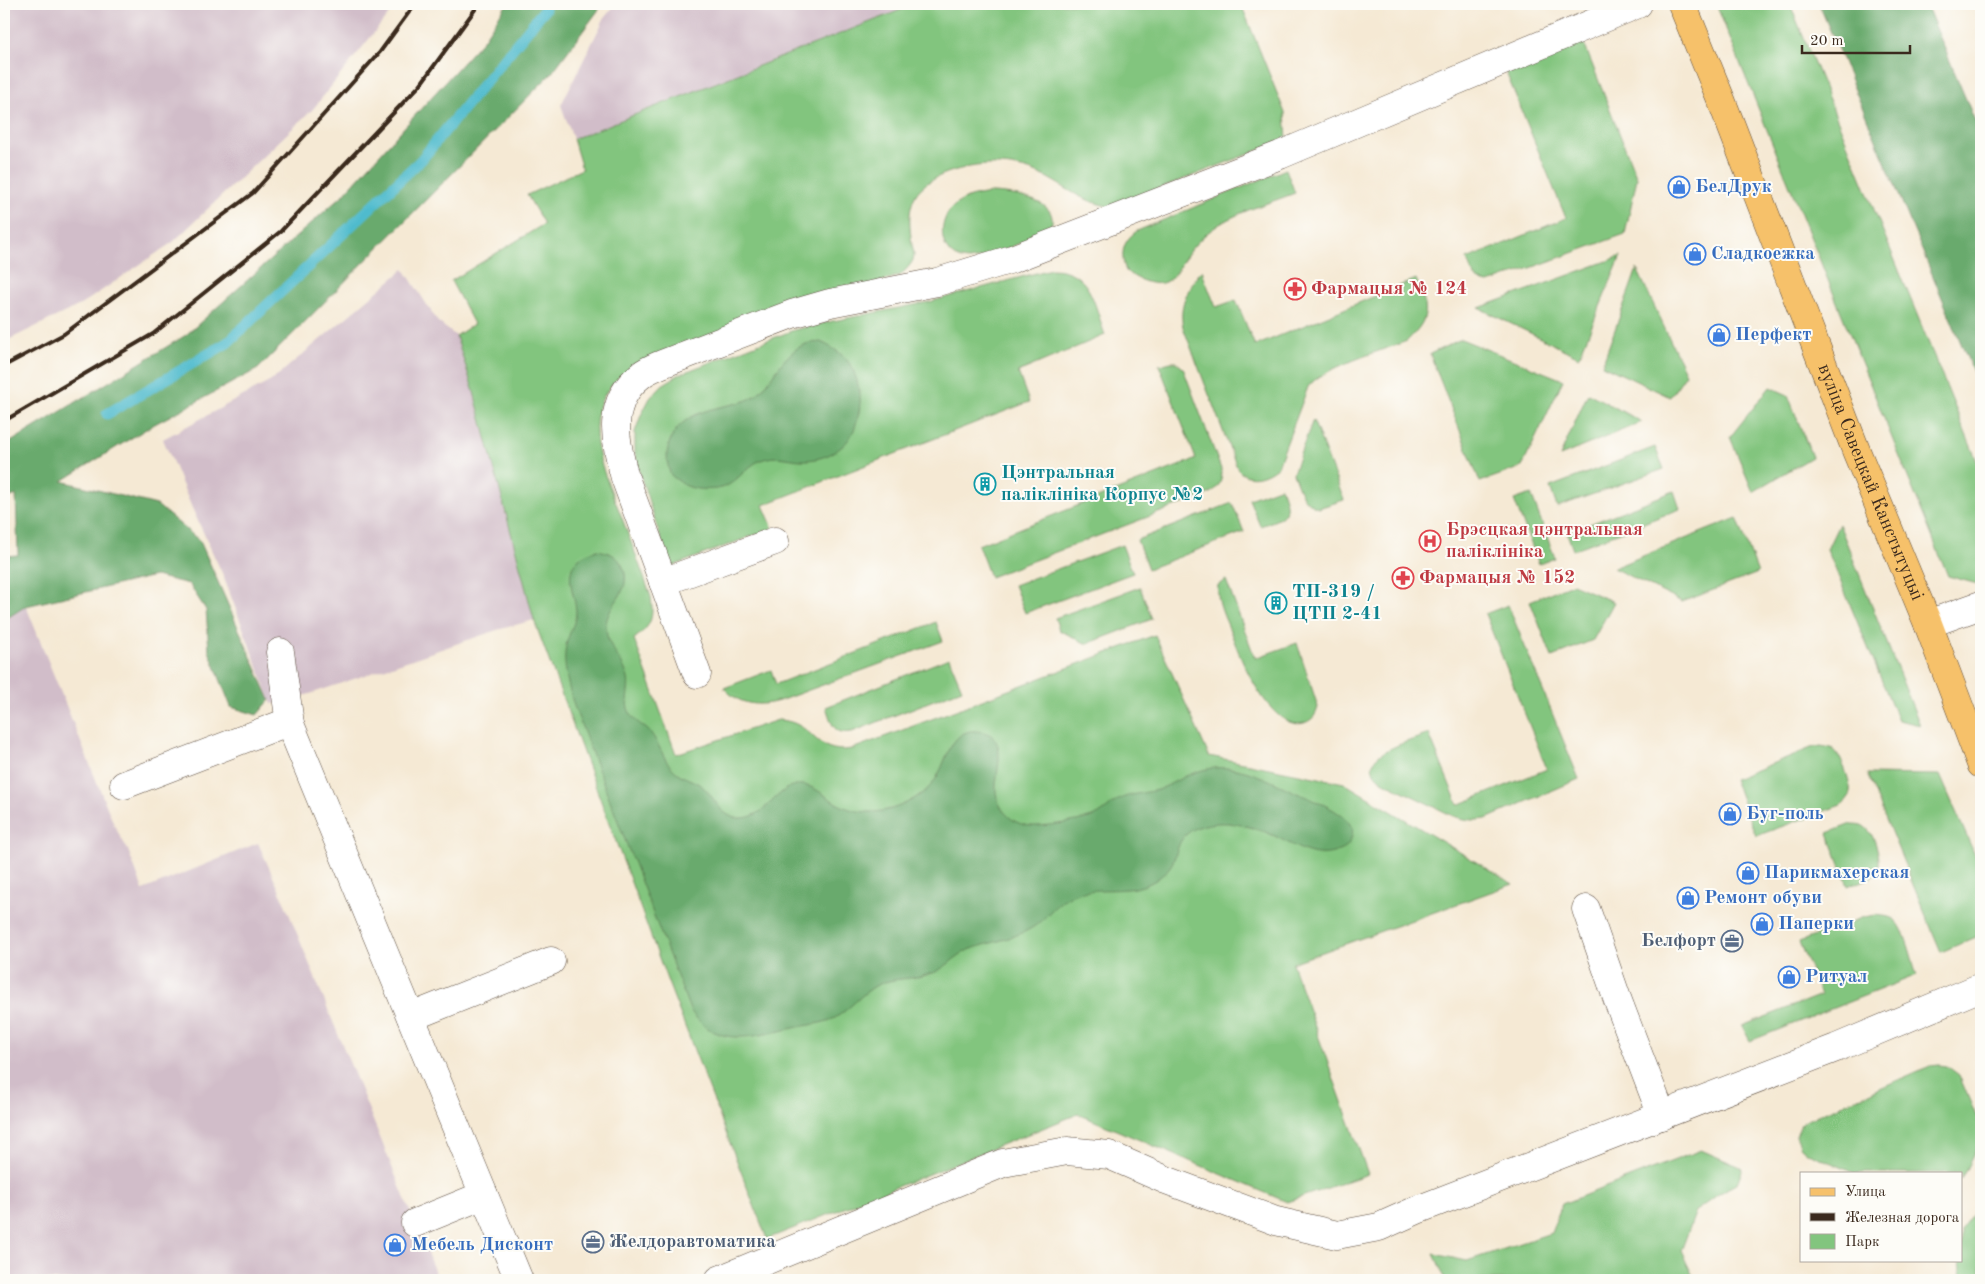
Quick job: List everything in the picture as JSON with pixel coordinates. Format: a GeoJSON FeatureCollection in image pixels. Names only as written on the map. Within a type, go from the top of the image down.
{"type":"FeatureCollection","features":[{"type":"Feature","properties":{"kind":"main road","name":"вуліца Савецкай Канстытуцыі"},"geometry":{"type":"LineString","coordinates":[[1682,4],[1722,102],[1857,453],[1928,624],[1981,764]]}},
{"type":"Feature","properties":{"kind":"lane"},"geometry":{"type":"LineString","coordinates":[[697,674],[625,478],[617,448],[615,427],[618,408],[627,389],[641,375],[662,364],[792,314],[830,304],[937,282],[1012,259],[1280,155],[1638,4]]}},
{"type":"Feature","properties":{"kind":"lane"},"geometry":{"type":"LineString","coordinates":[[663,582],[775,541]]}},
{"type":"Feature","properties":{"kind":"lane"},"geometry":{"type":"LineString","coordinates":[[1928,624],[1981,605]]}},
{"type":"Feature","properties":{"kind":"lane"},"geometry":{"type":"LineString","coordinates":[[280,652],[290,724],[519,1280]]}},
{"type":"Feature","properties":{"kind":"lane"},"geometry":{"type":"LineString","coordinates":[[124,785],[280,725],[290,724]]}},
{"type":"Feature","properties":{"kind":"lane"},"geometry":{"type":"LineString","coordinates":[[1586,909],[1618,1001],[1662,1116]]}},
{"type":"Feature","properties":{"kind":"lane"},"geometry":{"type":"LineString","coordinates":[[411,1017],[551,961]]}},
{"type":"Feature","properties":{"kind":"lane"},"geometry":{"type":"LineString","coordinates":[[719,1280],[1003,1163],[1067,1151],[1109,1155],[1166,1180],[1276,1221],[1337,1234],[1379,1227],[1417,1210],[1854,1041],[1981,987]]}},
{"type":"Feature","properties":{"kind":"lane"},"geometry":{"type":"LineString","coordinates":[[415,1223],[484,1195]]}},
{"type":"Feature","properties":{"kind":"shaded area"},"geometry":{"type":"Polygon","coordinates":[[[4,4],[397,4],[313,109],[173,242],[82,304],[4,342],[4,4]]]}},
{"type":"Feature","properties":{"kind":"shaded area"},"geometry":{"type":"Polygon","coordinates":[[[616,4],[916,4],[573,139],[561,105],[605,17],[616,4]]]}},
{"type":"Feature","properties":{"kind":"shaded area"},"geometry":{"type":"Polygon","coordinates":[[[404,269],[438,322],[456,336],[474,392],[534,620],[497,630],[310,694],[272,704],[222,573],[163,439],[271,381],[404,269]]]}},
{"type":"Feature","properties":{"kind":"shaded area"},"geometry":{"type":"Polygon","coordinates":[[[26,606],[115,827],[128,850],[143,890],[258,843],[281,894],[438,1280],[4,1280],[4,620],[26,606]]]}},
{"type":"Feature","properties":{"kind":"green space"},"geometry":{"type":"Polygon","coordinates":[[[507,4],[603,4],[551,74],[258,369],[151,426],[62,481],[157,505],[200,541],[270,700],[257,715],[231,707],[209,651],[206,610],[189,584],[155,576],[26,606],[4,620],[4,556],[18,555],[16,495],[4,500],[4,446],[186,335],[344,194],[483,40],[507,4]]]}},
{"type":"Feature","properties":{"kind":"green space"},"geometry":{"type":"Polygon","coordinates":[[[916,4],[1241,4],[1285,113],[1287,139],[1112,207],[1085,199],[1046,177],[1023,168],[988,165],[964,168],[948,173],[937,177],[922,187],[912,202],[910,220],[914,256],[911,264],[901,275],[635,364],[614,383],[605,394],[599,407],[596,421],[598,450],[606,478],[651,597],[652,611],[648,626],[634,639],[676,754],[778,720],[800,726],[829,748],[839,750],[852,749],[1155,635],[1209,756],[1344,783],[1513,884],[1292,963],[1368,1174],[1287,1202],[1078,1114],[767,1239],[669,985],[534,620],[474,392],[456,336],[474,324],[451,281],[544,224],[527,195],[582,169],[573,139],[916,4]]]}},
{"type":"Feature","properties":{"kind":"green space"},"geometry":{"type":"Polygon","coordinates":[[[1716,4],[1790,4],[1981,471],[1981,585],[1948,576],[1716,4]]]}},
{"type":"Feature","properties":{"kind":"green space"},"geometry":{"type":"Polygon","coordinates":[[[1819,4],[1926,4],[1981,135],[1981,391],[1819,4]]]}},
{"type":"Feature","properties":{"kind":"green space"},"geometry":{"type":"Polygon","coordinates":[[[1581,36],[1637,178],[1625,234],[1489,283],[1480,281],[1472,272],[1467,259],[1566,218],[1505,70],[1581,36]]]}},
{"type":"Feature","properties":{"kind":"green space"},"geometry":{"type":"Polygon","coordinates":[[[1286,169],[1295,193],[1241,213],[1211,230],[1192,248],[1169,280],[1155,284],[1150,283],[1126,271],[1123,259],[1125,244],[1137,231],[1286,169]]]}},
{"type":"Feature","properties":{"kind":"green space"},"geometry":{"type":"Polygon","coordinates":[[[990,193],[1006,194],[1036,201],[1050,211],[1052,218],[1051,226],[1042,234],[977,259],[969,260],[951,254],[943,239],[942,230],[948,213],[962,200],[990,193]]]}},
{"type":"Feature","properties":{"kind":"green space"},"geometry":{"type":"Polygon","coordinates":[[[1621,256],[1579,357],[1479,308],[1621,256]]]}},
{"type":"Feature","properties":{"kind":"green space"},"geometry":{"type":"Polygon","coordinates":[[[1051,269],[1075,275],[1083,282],[1094,300],[1105,335],[1018,372],[1029,402],[763,505],[773,528],[670,567],[635,453],[635,432],[641,415],[650,398],[662,385],[680,374],[794,330],[929,302],[1051,269]]]}},
{"type":"Feature","properties":{"kind":"green space"},"geometry":{"type":"Polygon","coordinates":[[[1637,269],[1686,374],[1670,397],[1602,365],[1637,269]]]}},
{"type":"Feature","properties":{"kind":"green space"},"geometry":{"type":"Polygon","coordinates":[[[1201,270],[1216,307],[1236,300],[1255,346],[1416,279],[1425,305],[1424,318],[1421,325],[1407,341],[1339,366],[1315,380],[1308,387],[1278,466],[1263,475],[1247,476],[1238,470],[1183,327],[1183,303],[1201,270]]]}},
{"type":"Feature","properties":{"kind":"green space"},"geometry":{"type":"Polygon","coordinates":[[[1461,339],[1563,380],[1522,467],[1480,482],[1430,354],[1461,339]]]}},
{"type":"Feature","properties":{"kind":"green space"},"geometry":{"type":"Polygon","coordinates":[[[821,342],[847,360],[857,380],[860,394],[859,413],[852,435],[847,442],[826,456],[810,460],[766,458],[749,467],[729,485],[717,489],[693,488],[684,485],[672,476],[668,467],[667,453],[669,443],[684,422],[698,414],[751,398],[762,389],[791,353],[808,343],[821,342]]]}},
{"type":"Feature","properties":{"kind":"green space"},"geometry":{"type":"Polygon","coordinates":[[[1176,362],[1183,368],[1221,469],[1222,476],[1217,488],[1211,493],[990,577],[978,545],[1196,459],[1159,365],[1176,362]]]}},
{"type":"Feature","properties":{"kind":"green space"},"geometry":{"type":"Polygon","coordinates":[[[1770,387],[1788,395],[1812,457],[1753,492],[1730,437],[1770,387]]]}},
{"type":"Feature","properties":{"kind":"green space"},"geometry":{"type":"Polygon","coordinates":[[[1588,393],[1642,422],[1560,456],[1588,393]]]}},
{"type":"Feature","properties":{"kind":"green space"},"geometry":{"type":"Polygon","coordinates":[[[1313,420],[1344,500],[1318,508],[1308,503],[1305,499],[1293,473],[1313,420]]]}},
{"type":"Feature","properties":{"kind":"green space"},"geometry":{"type":"Polygon","coordinates":[[[1655,447],[1664,469],[1557,507],[1550,487],[1655,447]]]}},
{"type":"Feature","properties":{"kind":"green space"},"geometry":{"type":"Polygon","coordinates":[[[1281,487],[1286,504],[1284,514],[1276,520],[1260,526],[1249,499],[1281,487]]]}},
{"type":"Feature","properties":{"kind":"green space"},"geometry":{"type":"Polygon","coordinates":[[[1674,491],[1680,509],[1573,550],[1567,533],[1674,491]]]}},
{"type":"Feature","properties":{"kind":"green space"},"geometry":{"type":"Polygon","coordinates":[[[1531,494],[1555,558],[1539,564],[1514,500],[1531,494]]]}},
{"type":"Feature","properties":{"kind":"green space"},"geometry":{"type":"Polygon","coordinates":[[[1232,503],[1244,532],[1148,569],[1137,540],[1232,503]]]}},
{"type":"Feature","properties":{"kind":"green space"},"geometry":{"type":"Polygon","coordinates":[[[1737,518],[1758,573],[1682,602],[1613,568],[1737,518]]]}},
{"type":"Feature","properties":{"kind":"green space"},"geometry":{"type":"Polygon","coordinates":[[[1839,524],[1920,725],[1898,720],[1827,549],[1839,524]]]}},
{"type":"Feature","properties":{"kind":"green space"},"geometry":{"type":"Polygon","coordinates":[[[1122,545],[1133,573],[1025,613],[1014,585],[1122,545]]]}},
{"type":"Feature","properties":{"kind":"green space"},"geometry":{"type":"Polygon","coordinates":[[[597,550],[616,557],[623,567],[625,576],[625,584],[609,613],[606,629],[609,642],[627,675],[629,684],[627,704],[630,713],[650,732],[667,762],[674,770],[703,787],[723,811],[733,817],[749,817],[756,814],[790,787],[797,785],[809,786],[842,806],[862,812],[883,811],[903,805],[932,785],[956,739],[962,734],[977,731],[987,733],[994,738],[997,744],[999,761],[996,793],[998,801],[1006,814],[1018,823],[1033,826],[1086,819],[1099,814],[1122,798],[1160,789],[1196,772],[1223,768],[1236,769],[1260,776],[1328,807],[1348,821],[1353,828],[1351,838],[1347,846],[1341,850],[1322,854],[1304,851],[1270,834],[1250,827],[1229,823],[1204,825],[1192,830],[1183,838],[1171,866],[1154,881],[1144,886],[1089,891],[1068,897],[1030,929],[1015,936],[969,950],[935,972],[923,976],[883,982],[835,1018],[814,1024],[750,1036],[737,1037],[712,1031],[701,1023],[690,1010],[574,706],[568,684],[565,669],[565,653],[576,613],[571,582],[572,570],[578,559],[597,550]]]}},
{"type":"Feature","properties":{"kind":"green space"},"geometry":{"type":"Polygon","coordinates":[[[1226,580],[1255,658],[1297,643],[1318,707],[1312,719],[1304,723],[1291,723],[1268,705],[1258,690],[1241,658],[1220,604],[1218,585],[1226,580]]]}},
{"type":"Feature","properties":{"kind":"green space"},"geometry":{"type":"Polygon","coordinates":[[[1572,584],[1614,602],[1593,640],[1552,657],[1530,601],[1572,584]]]}},
{"type":"Feature","properties":{"kind":"green space"},"geometry":{"type":"Polygon","coordinates":[[[1140,587],[1152,619],[1087,644],[1059,630],[1055,618],[1140,587]]]}},
{"type":"Feature","properties":{"kind":"green space"},"geometry":{"type":"Polygon","coordinates":[[[1508,605],[1579,779],[1486,819],[1473,820],[1453,816],[1384,782],[1374,773],[1372,765],[1385,751],[1429,734],[1458,805],[1547,769],[1485,614],[1508,605]]]}},
{"type":"Feature","properties":{"kind":"green space"},"geometry":{"type":"Polygon","coordinates":[[[936,622],[943,641],[779,701],[764,704],[749,703],[736,698],[724,688],[771,670],[776,684],[936,622]]]}},
{"type":"Feature","properties":{"kind":"green space"},"geometry":{"type":"Polygon","coordinates":[[[949,658],[962,689],[852,732],[840,732],[834,727],[826,707],[949,658]]]}},
{"type":"Feature","properties":{"kind":"green space"},"geometry":{"type":"Polygon","coordinates":[[[1821,746],[1833,749],[1842,762],[1850,788],[1847,800],[1841,805],[1756,836],[1734,779],[1811,748],[1821,746]]]}},
{"type":"Feature","properties":{"kind":"green space"},"geometry":{"type":"Polygon","coordinates":[[[1867,774],[1940,775],[1981,869],[1981,935],[1941,952],[1867,774]]]}},
{"type":"Feature","properties":{"kind":"green space"},"geometry":{"type":"Polygon","coordinates":[[[1851,824],[1861,825],[1869,831],[1879,856],[1879,868],[1875,875],[1848,886],[1828,833],[1851,824]]]}},
{"type":"Feature","properties":{"kind":"green space"},"geometry":{"type":"Polygon","coordinates":[[[1886,916],[1899,924],[1917,975],[1750,1041],[1742,1026],[1821,995],[1799,942],[1864,917],[1886,916]]]}},
{"type":"Feature","properties":{"kind":"green space"},"geometry":{"type":"Polygon","coordinates":[[[1930,1066],[1947,1066],[1959,1075],[1981,1128],[1977,1148],[1962,1177],[1962,1172],[1853,1172],[1808,1153],[1801,1147],[1796,1136],[1801,1124],[1807,1120],[1930,1066]]]}},
{"type":"Feature","properties":{"kind":"green space"},"geometry":{"type":"Polygon","coordinates":[[[1701,1150],[1743,1168],[1737,1184],[1720,1193],[1696,1211],[1681,1251],[1695,1280],[1446,1280],[1434,1254],[1467,1261],[1551,1233],[1562,1204],[1701,1150]]]}},
{"type":"Feature","properties":{"kind":"green space"},"geometry":{"type":"Polygon","coordinates":[[[1981,1202],[1981,1280],[1962,1280],[1960,1262],[1962,1262],[1962,1228],[1981,1202]]]}},
{"type":"Feature","properties":{"kind":"waterway"},"geometry":{"type":"LineString","coordinates":[[107,414],[227,343],[421,160],[545,9]]}},
{"type":"Feature","properties":{"kind":"railway"},"geometry":{"type":"LineString","coordinates":[[4,366],[64,334],[253,193],[380,52],[415,4]]}},
{"type":"Feature","properties":{"kind":"railway"},"geometry":{"type":"LineString","coordinates":[[4,421],[153,334],[281,231],[420,85],[479,4]]}},
{"type":"Feature","properties":{"kind":"place","name":"БелДрук"},"geometry":{"type":"Point","coordinates":[1679,187]}},
{"type":"Feature","properties":{"kind":"place","name":"Сладкоежка"},"geometry":{"type":"Point","coordinates":[1695,254]}},
{"type":"Feature","properties":{"kind":"place","name":"Фармацыя № 124"},"geometry":{"type":"Point","coordinates":[1295,289]}},
{"type":"Feature","properties":{"kind":"place","name":"Перфект"},"geometry":{"type":"Point","coordinates":[1719,335]}},
{"type":"Feature","properties":{"kind":"place","name":"Цэнтральная паліклініка Корпус №2"},"geometry":{"type":"Point","coordinates":[985,484]}},
{"type":"Feature","properties":{"kind":"place","name":"Брэсцкая цэнтральная паліклініка"},"geometry":{"type":"Point","coordinates":[1430,541]}},
{"type":"Feature","properties":{"kind":"place","name":"Фармацыя № 152"},"geometry":{"type":"Point","coordinates":[1403,578]}},
{"type":"Feature","properties":{"kind":"place","name":"ТП-319 / ЦТП 2-41"},"geometry":{"type":"Point","coordinates":[1276,603]}},
{"type":"Feature","properties":{"kind":"place","name":"Буг-поль"},"geometry":{"type":"Point","coordinates":[1730,814]}},
{"type":"Feature","properties":{"kind":"place","name":"Парикмахерская"},"geometry":{"type":"Point","coordinates":[1748,873]}},
{"type":"Feature","properties":{"kind":"place","name":"Ремонт обуви"},"geometry":{"type":"Point","coordinates":[1688,898]}},
{"type":"Feature","properties":{"kind":"place","name":"Паперки"},"geometry":{"type":"Point","coordinates":[1762,924]}},
{"type":"Feature","properties":{"kind":"place","name":"Белфорт"},"geometry":{"type":"Point","coordinates":[1732,941]}},
{"type":"Feature","properties":{"kind":"place","name":"Ритуал"},"geometry":{"type":"Point","coordinates":[1789,977]}},
{"type":"Feature","properties":{"kind":"place","name":"Желдоравтоматика"},"geometry":{"type":"Point","coordinates":[593,1242]}},
{"type":"Feature","properties":{"kind":"place","name":"Мебель Дисконт"},"geometry":{"type":"Point","coordinates":[395,1245]}}]}
